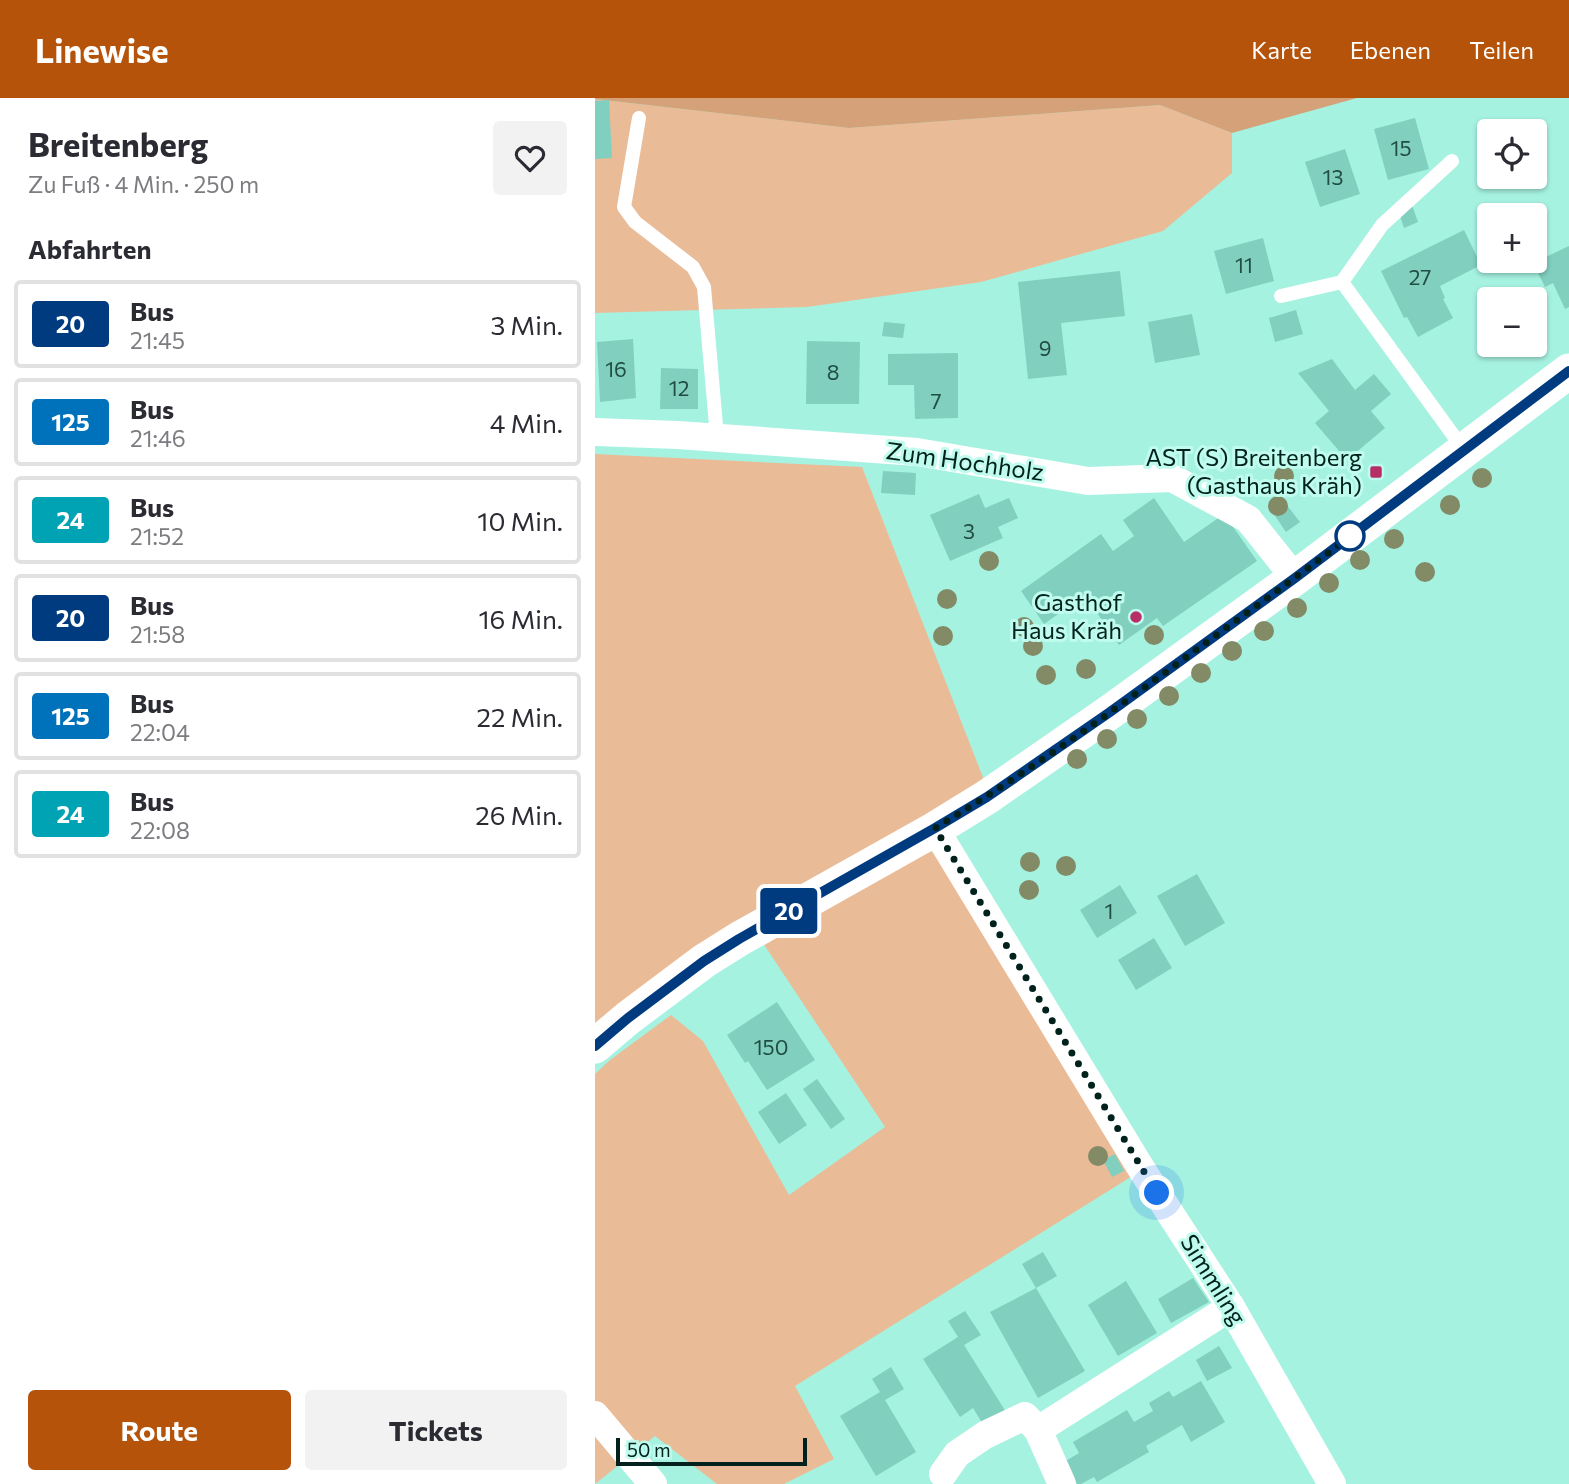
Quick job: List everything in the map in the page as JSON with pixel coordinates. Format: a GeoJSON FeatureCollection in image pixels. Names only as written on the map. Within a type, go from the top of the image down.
{"type":"FeatureCollection","features":[{"type":"Feature","properties":{"kind":"street"},"geometry":{"type":"LineString","coordinates":[[595,1046],[628,1018],[715,954],[987,797],[1110,712],[1295,578],[1569,371]]}},
{"type":"Feature","properties":{"kind":"street","name":"Zum Hochholz"},"geometry":{"type":"LineString","coordinates":[[595,432],[717,437],[917,452],[1089,481],[1172,478],[1248,519],[1295,578]]}},
{"type":"Feature","properties":{"kind":"street","name":"Simmling"},"geometry":{"type":"LineString","coordinates":[[935,828],[1142,1170],[1231,1307],[1332,1484]]}},
{"type":"Feature","properties":{"kind":"street"},"geometry":{"type":"LineString","coordinates":[[1038,1430],[1231,1307]]}},
{"type":"Feature","properties":{"kind":"street"},"geometry":{"type":"LineString","coordinates":[[595,1415],[653,1484]]}},
{"type":"Feature","properties":{"kind":"street"},"geometry":{"type":"LineString","coordinates":[[943,1474],[957,1454],[985,1435],[1025,1416],[1038,1430],[1062,1484]]}},
{"type":"Feature","properties":{"kind":"lane"},"geometry":{"type":"LineString","coordinates":[[639,118],[624,207],[635,222],[693,267],[704,287],[717,437]]}},
{"type":"Feature","properties":{"kind":"lane"},"geometry":{"type":"LineString","coordinates":[[1281,296],[1342,282],[1382,225],[1452,161]]}},
{"type":"Feature","properties":{"kind":"lane"},"geometry":{"type":"LineString","coordinates":[[1342,282],[1464,450]]}},
{"type":"Feature","properties":{"kind":"shaded area"},"geometry":{"type":"Polygon","coordinates":[[[595,98],[1357,98],[1232,133],[1160,105],[849,128],[595,98]]]}},
{"type":"Feature","properties":{"kind":"shaded area"},"geometry":{"type":"Polygon","coordinates":[[[595,99],[849,128],[1160,105],[1232,133],[1232,173],[1163,231],[981,282],[807,307],[595,313],[595,99]]]}},
{"type":"Feature","properties":{"kind":"shaded area"},"geometry":{"type":"Polygon","coordinates":[[[595,454],[862,467],[984,780],[595,1027],[595,454]]]}},
{"type":"Feature","properties":{"kind":"shaded area"},"geometry":{"type":"Polygon","coordinates":[[[917,850],[941,853],[1142,1170],[795,1386],[834,1459],[784,1484],[717,1484],[655,1436],[595,1484],[595,1074],[671,1015],[703,1041],[789,1195],[885,1127],[759,937],[917,850]]]}},
{"type":"Feature","properties":{"kind":"building"},"geometry":{"type":"Polygon","coordinates":[[[609,100],[612,158],[595,159],[595,101],[609,100]]]}},
{"type":"Feature","properties":{"kind":"building"},"geometry":{"type":"Polygon","coordinates":[[[1415,118],[1429,169],[1388,180],[1374,129],[1415,118]]]}},
{"type":"Feature","properties":{"kind":"building"},"geometry":{"type":"Polygon","coordinates":[[[1345,149],[1360,194],[1320,207],[1305,162],[1345,149]]]}},
{"type":"Feature","properties":{"kind":"building"},"geometry":{"type":"Polygon","coordinates":[[[1412,205],[1418,222],[1404,228],[1400,216],[1412,205]]]}},
{"type":"Feature","properties":{"kind":"building"},"geometry":{"type":"Polygon","coordinates":[[[1464,230],[1477,257],[1477,267],[1440,286],[1445,298],[1443,299],[1453,318],[1418,337],[1407,317],[1404,318],[1381,271],[1464,230]]]}},
{"type":"Feature","properties":{"kind":"building"},"geometry":{"type":"Polygon","coordinates":[[[1263,238],[1274,281],[1226,294],[1214,251],[1263,238]]]}},
{"type":"Feature","properties":{"kind":"building"},"geometry":{"type":"Polygon","coordinates":[[[1569,246],[1569,307],[1565,309],[1553,283],[1545,287],[1538,273],[1547,273],[1547,256],[1569,246]]]}},
{"type":"Feature","properties":{"kind":"building"},"geometry":{"type":"Polygon","coordinates":[[[1120,271],[1125,316],[1061,323],[1067,375],[1028,379],[1018,282],[1120,271]]]}},
{"type":"Feature","properties":{"kind":"building"},"geometry":{"type":"Polygon","coordinates":[[[1296,310],[1303,334],[1275,342],[1269,318],[1296,310]]]}},
{"type":"Feature","properties":{"kind":"building"},"geometry":{"type":"Polygon","coordinates":[[[1192,314],[1200,355],[1155,363],[1148,322],[1192,314]]]}},
{"type":"Feature","properties":{"kind":"building"},"geometry":{"type":"Polygon","coordinates":[[[884,322],[905,324],[903,338],[882,336],[884,322]]]}},
{"type":"Feature","properties":{"kind":"building"},"geometry":{"type":"Polygon","coordinates":[[[633,339],[636,398],[600,402],[597,342],[633,339]]]}},
{"type":"Feature","properties":{"kind":"building"},"geometry":{"type":"Polygon","coordinates":[[[807,341],[860,342],[859,404],[806,404],[807,341]]]}},
{"type":"Feature","properties":{"kind":"building"},"geometry":{"type":"Polygon","coordinates":[[[958,353],[958,418],[915,419],[914,385],[888,385],[888,354],[958,353]]]}},
{"type":"Feature","properties":{"kind":"building"},"geometry":{"type":"Polygon","coordinates":[[[1332,359],[1355,390],[1374,374],[1391,394],[1371,411],[1385,428],[1347,460],[1315,423],[1329,411],[1298,373],[1332,359]]]}},
{"type":"Feature","properties":{"kind":"building"},"geometry":{"type":"Polygon","coordinates":[[[661,368],[698,369],[698,409],[660,409],[661,368]]]}},
{"type":"Feature","properties":{"kind":"building"},"geometry":{"type":"Polygon","coordinates":[[[883,471],[916,473],[915,495],[881,493],[883,471]]]}},
{"type":"Feature","properties":{"kind":"building"},"geometry":{"type":"Polygon","coordinates":[[[979,494],[985,508],[1009,498],[1018,518],[998,527],[1003,538],[950,561],[930,515],[979,494]]]}},
{"type":"Feature","properties":{"kind":"building"},"geometry":{"type":"Polygon","coordinates":[[[1154,498],[1184,542],[1224,514],[1257,561],[1163,626],[1157,618],[1119,645],[1093,607],[1087,611],[1078,600],[1044,624],[1021,591],[1101,534],[1113,551],[1134,536],[1123,520],[1154,498]]]}},
{"type":"Feature","properties":{"kind":"building"},"geometry":{"type":"Polygon","coordinates":[[[1286,504],[1300,522],[1286,532],[1273,513],[1286,504]]]}},
{"type":"Feature","properties":{"kind":"building"},"geometry":{"type":"Polygon","coordinates":[[[1197,874],[1225,923],[1185,946],[1157,896],[1197,874]]]}},
{"type":"Feature","properties":{"kind":"building"},"geometry":{"type":"Polygon","coordinates":[[[1120,885],[1137,913],[1097,938],[1080,910],[1120,885]]]}},
{"type":"Feature","properties":{"kind":"building"},"geometry":{"type":"Polygon","coordinates":[[[1154,938],[1172,968],[1136,990],[1118,960],[1154,938]]]}},
{"type":"Feature","properties":{"kind":"building"},"geometry":{"type":"Polygon","coordinates":[[[777,1002],[815,1060],[767,1090],[727,1035],[777,1002]]]}},
{"type":"Feature","properties":{"kind":"building"},"geometry":{"type":"Polygon","coordinates":[[[817,1079],[845,1119],[831,1129],[803,1089],[817,1079]]]}},
{"type":"Feature","properties":{"kind":"building"},"geometry":{"type":"Polygon","coordinates":[[[786,1093],[807,1125],[779,1144],[758,1112],[786,1093]]]}},
{"type":"Feature","properties":{"kind":"building"},"geometry":{"type":"Polygon","coordinates":[[[1115,1154],[1124,1171],[1112,1177],[1103,1160],[1115,1154]]]}},
{"type":"Feature","properties":{"kind":"building"},"geometry":{"type":"Polygon","coordinates":[[[1043,1252],[1057,1276],[1036,1288],[1022,1264],[1043,1252]]]}},
{"type":"Feature","properties":{"kind":"building"},"geometry":{"type":"Polygon","coordinates":[[[1193,1278],[1209,1302],[1171,1323],[1158,1299],[1193,1278]]]}},
{"type":"Feature","properties":{"kind":"building"},"geometry":{"type":"Polygon","coordinates":[[[1126,1281],[1157,1333],[1118,1356],[1088,1305],[1126,1281]]]}},
{"type":"Feature","properties":{"kind":"building"},"geometry":{"type":"Polygon","coordinates":[[[1036,1288],[1085,1371],[1038,1398],[990,1312],[1036,1288]]]}},
{"type":"Feature","properties":{"kind":"building"},"geometry":{"type":"Polygon","coordinates":[[[965,1311],[981,1335],[964,1345],[1006,1412],[984,1426],[973,1408],[960,1417],[923,1359],[958,1337],[948,1321],[965,1311]]]}},
{"type":"Feature","properties":{"kind":"building"},"geometry":{"type":"Polygon","coordinates":[[[1219,1346],[1232,1368],[1207,1381],[1196,1360],[1219,1346]]]}},
{"type":"Feature","properties":{"kind":"building"},"geometry":{"type":"Polygon","coordinates":[[[891,1367],[904,1389],[885,1400],[916,1452],[876,1476],[840,1416],[880,1392],[872,1379],[891,1367]]]}},
{"type":"Feature","properties":{"kind":"building"},"geometry":{"type":"Polygon","coordinates":[[[1201,1381],[1225,1422],[1191,1442],[1182,1425],[1146,1446],[1149,1452],[1097,1482],[1094,1477],[1077,1484],[1064,1462],[1079,1453],[1073,1442],[1127,1410],[1134,1422],[1153,1411],[1149,1403],[1169,1391],[1173,1397],[1201,1381]]]}},
{"type":"Feature","properties":{"kind":"bus line","name":"20"},"geometry":{"type":"LineString","coordinates":[[595,1046],[704,961],[987,797],[1110,712],[1295,578],[1569,371]]}},
{"type":"Feature","properties":{"kind":"place","name":"AST (S) Breitenberg (Gasthaus Kräh)"},"geometry":{"type":"Point","coordinates":[1376,472]}},
{"type":"Feature","properties":{"kind":"place","name":"Gasthof Haus Kräh"},"geometry":{"type":"Point","coordinates":[1136,617]}},
{"type":"Feature","properties":{"kind":"route"},"geometry":{"type":"LineString","coordinates":[[1157,1193],[935,828],[987,797],[1110,712],[1358,530],[1350,536]]}}]}
